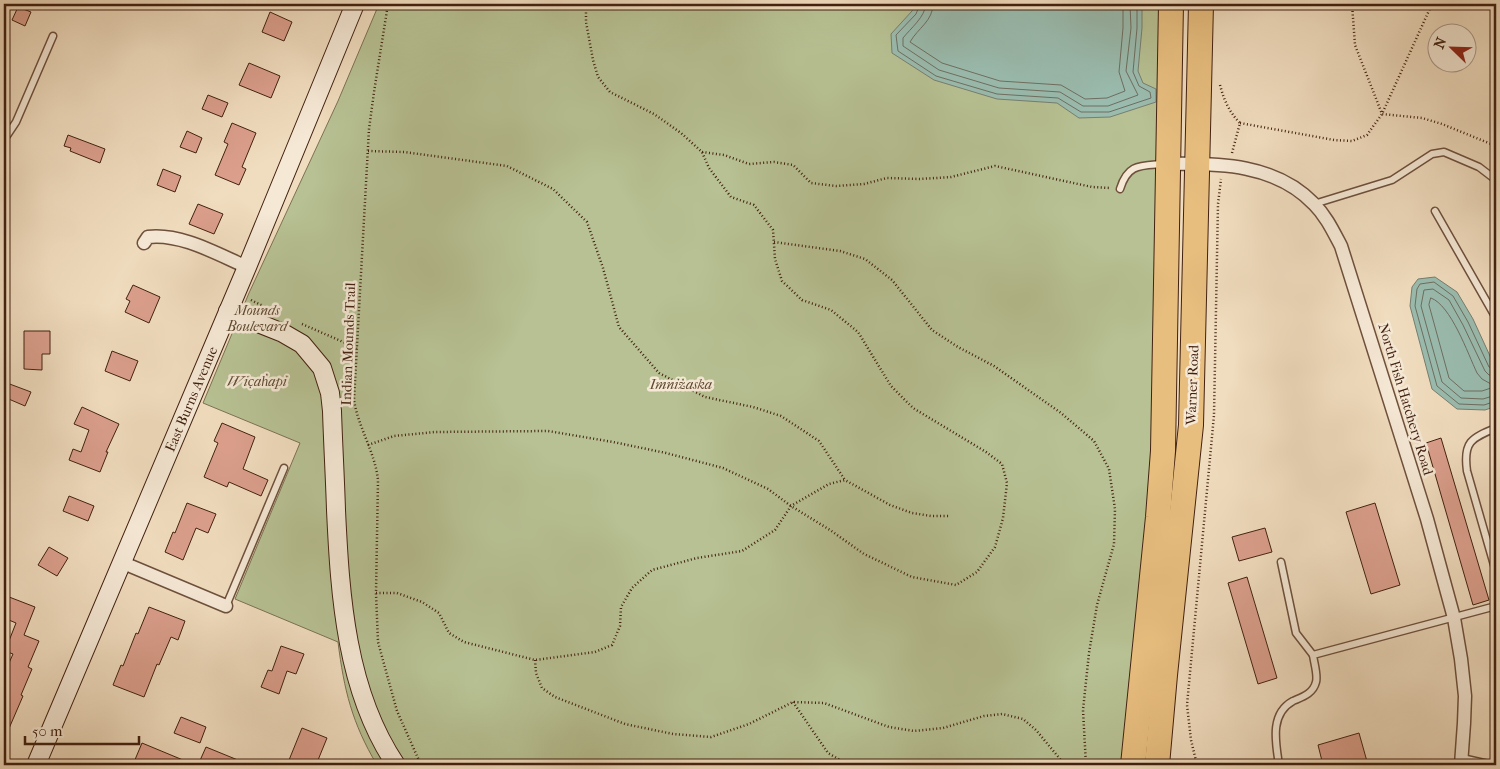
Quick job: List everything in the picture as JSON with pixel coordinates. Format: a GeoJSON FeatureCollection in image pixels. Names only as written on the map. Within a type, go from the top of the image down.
{"type":"FeatureCollection","features":[{"type":"Feature","properties":{"kind":"highway","name":"Warner Road"},"geometry":{"type":"LineString","coordinates":[[1133,765],[1163,451],[1171,4]]}},
{"type":"Feature","properties":{"kind":"highway","name":"Warner Road"},"geometry":{"type":"LineString","coordinates":[[1158,759],[1191,425],[1194,362],[1196,163],[1201,4]]}},
{"type":"Feature","properties":{"kind":"street","name":"East Burns Avenue"},"geometry":{"type":"LineString","coordinates":[[36,765],[247,267],[355,4]]}},
{"type":"Feature","properties":{"kind":"street","name":"North Fish Hatchery Road"},"geometry":{"type":"LineString","coordinates":[[1168,164],[1228,165],[1253,169],[1278,179],[1298,189],[1314,204],[1330,224],[1341,246],[1427,519],[1454,618],[1465,696],[1461,762]]}},
{"type":"Feature","properties":{"kind":"street"},"geometry":{"type":"LineString","coordinates":[[144,243],[148,237],[171,238],[195,245],[247,267]]}},
{"type":"Feature","properties":{"kind":"street"},"geometry":{"type":"LineString","coordinates":[[228,311],[283,333],[302,344],[322,368],[330,393],[332,411],[338,557],[344,612],[352,655],[362,695],[371,719],[396,765]]}},
{"type":"Feature","properties":{"kind":"street"},"geometry":{"type":"LineString","coordinates":[[121,562],[226,606]]}},
{"type":"Feature","properties":{"kind":"lane"},"geometry":{"type":"LineString","coordinates":[[4,140],[16,122],[53,36]]}},
{"type":"Feature","properties":{"kind":"lane"},"geometry":{"type":"LineString","coordinates":[[1314,204],[1392,180],[1432,154],[1444,152],[1479,168],[1496,180]]}},
{"type":"Feature","properties":{"kind":"lane"},"geometry":{"type":"LineString","coordinates":[[1120,189],[1123,180],[1129,171],[1134,168],[1138,166],[1168,164]]}},
{"type":"Feature","properties":{"kind":"lane"},"geometry":{"type":"LineString","coordinates":[[1435,211],[1496,318]]}},
{"type":"Feature","properties":{"kind":"lane"},"geometry":{"type":"LineString","coordinates":[[1496,428],[1477,436],[1469,444],[1465,457],[1467,471],[1496,572]]}},
{"type":"Feature","properties":{"kind":"lane"},"geometry":{"type":"LineString","coordinates":[[226,606],[284,468]]}},
{"type":"Feature","properties":{"kind":"lane"},"geometry":{"type":"LineString","coordinates":[[1280,562],[1296,633],[1313,655],[1316,681],[1313,689],[1307,695],[1290,703],[1282,712],[1275,726],[1275,740],[1280,765]]}},
{"type":"Feature","properties":{"kind":"lane"},"geometry":{"type":"LineString","coordinates":[[1313,655],[1496,606]]}},
{"type":"Feature","properties":{"kind":"lane"},"geometry":{"type":"LineString","coordinates":[[1461,762],[1493,765]]}},
{"type":"Feature","properties":{"kind":"path","name":"Indian Mounds Trail"},"geometry":{"type":"LineString","coordinates":[[388,4],[374,92],[368,151],[354,400],[356,413],[376,465],[378,480],[376,593],[378,642],[397,711],[421,765]]}},
{"type":"Feature","properties":{"kind":"path"},"geometry":{"type":"LineString","coordinates":[[368,445],[394,436],[435,432],[548,430],[613,442],[724,468],[768,489],[864,554],[912,577],[956,585],[978,572],[995,547],[1003,518],[1007,483],[1002,464],[986,452],[913,408],[891,386],[858,332],[830,310],[802,300],[782,281],[775,259],[773,230],[754,205],[731,197],[709,168],[702,152],[681,133],[654,114],[610,92],[598,76],[593,60],[586,22],[586,4]]}},
{"type":"Feature","properties":{"kind":"path"},"geometry":{"type":"LineString","coordinates":[[1352,4],[1355,45],[1382,114]]}},
{"type":"Feature","properties":{"kind":"path"},"geometry":{"type":"LineString","coordinates":[[1218,80],[1231,114],[1240,123],[1334,140],[1352,141],[1367,135],[1382,114],[1432,4]]}},
{"type":"Feature","properties":{"kind":"path"},"geometry":{"type":"LineString","coordinates":[[1382,114],[1422,118],[1496,146]]}},
{"type":"Feature","properties":{"kind":"path"},"geometry":{"type":"LineString","coordinates":[[368,151],[404,152],[507,166],[553,189],[587,222],[603,268],[619,327],[660,374],[705,397],[753,407],[781,416],[819,441],[844,480],[868,491],[890,505],[931,516],[949,516]]}},
{"type":"Feature","properties":{"kind":"path"},"geometry":{"type":"LineString","coordinates":[[702,152],[724,155],[749,164],[774,162],[793,165],[811,183],[836,186],[864,184],[887,178],[920,179],[951,177],[995,166],[1092,186],[1120,189]]}},
{"type":"Feature","properties":{"kind":"path"},"geometry":{"type":"LineString","coordinates":[[774,242],[840,251],[865,258],[892,280],[932,330],[958,347],[994,366],[1061,413],[1094,442],[1109,470],[1116,509],[1114,544],[1098,605],[1089,653],[1083,710],[1086,765]]}},
{"type":"Feature","properties":{"kind":"path"},"geometry":{"type":"LineString","coordinates":[[251,300],[268,308]]}},
{"type":"Feature","properties":{"kind":"path"},"geometry":{"type":"LineString","coordinates":[[294,320],[357,348]]}},
{"type":"Feature","properties":{"kind":"path"},"geometry":{"type":"LineString","coordinates":[[376,593],[396,593],[422,602],[439,613],[449,633],[464,642],[535,660],[595,652],[612,645],[620,626],[621,607],[632,588],[652,570],[697,558],[742,551],[775,530],[791,506],[829,484],[844,480]]}},
{"type":"Feature","properties":{"kind":"path"},"geometry":{"type":"LineString","coordinates":[[535,660],[536,673],[542,688],[555,697],[625,724],[673,734],[711,736],[749,724],[793,702],[824,703],[889,727],[914,731],[942,728],[984,716],[1002,714],[1023,719],[1036,730],[1064,765]]}},
{"type":"Feature","properties":{"kind":"path"},"geometry":{"type":"LineString","coordinates":[[793,702],[828,753],[849,765]]}},
{"type":"Feature","properties":{"kind":"green space","name":"Imniżaska"},"geometry":{"type":"Polygon","coordinates":[[[379,4],[1164,4],[1154,450],[1123,765],[377,765],[361,735],[350,706],[338,642],[235,599],[300,443],[203,403],[249,293],[338,101],[379,4]]]}},
{"type":"Feature","properties":{"kind":"water"},"geometry":{"type":"Polygon","coordinates":[[[916,4],[1142,4],[1138,71],[1143,83],[1156,89],[1156,102],[1110,117],[1079,118],[1057,103],[997,99],[934,80],[892,53],[891,34],[916,4]]]}},
{"type":"Feature","properties":{"kind":"water"},"geometry":{"type":"Polygon","coordinates":[[[1435,277],[1457,292],[1473,319],[1496,369],[1496,402],[1494,407],[1485,410],[1457,409],[1432,389],[1410,306],[1412,287],[1418,279],[1435,277]]]}},
{"type":"Feature","properties":{"kind":"building"},"geometry":{"type":"Polygon","coordinates":[[[18,7],[31,12],[25,26],[12,20],[18,7]]]}},
{"type":"Feature","properties":{"kind":"building"},"geometry":{"type":"Polygon","coordinates":[[[270,12],[292,22],[284,41],[262,32],[270,12]]]}},
{"type":"Feature","properties":{"kind":"building"},"geometry":{"type":"Polygon","coordinates":[[[249,63],[280,76],[271,98],[239,85],[249,63]]]}},
{"type":"Feature","properties":{"kind":"building"},"geometry":{"type":"Polygon","coordinates":[[[208,95],[228,103],[222,117],[202,109],[208,95]]]}},
{"type":"Feature","properties":{"kind":"building"},"geometry":{"type":"Polygon","coordinates":[[[232,123],[256,133],[242,167],[246,169],[239,185],[215,175],[228,144],[224,142],[232,123]]]}},
{"type":"Feature","properties":{"kind":"building"},"geometry":{"type":"Polygon","coordinates":[[[187,131],[202,138],[196,153],[180,147],[187,131]]]}},
{"type":"Feature","properties":{"kind":"building"},"geometry":{"type":"Polygon","coordinates":[[[68,135],[105,149],[100,163],[70,151],[71,148],[64,146],[68,135]]]}},
{"type":"Feature","properties":{"kind":"building"},"geometry":{"type":"Polygon","coordinates":[[[163,169],[181,176],[175,192],[157,185],[163,169]]]}},
{"type":"Feature","properties":{"kind":"building"},"geometry":{"type":"Polygon","coordinates":[[[198,204],[223,214],[214,234],[189,224],[198,204]]]}},
{"type":"Feature","properties":{"kind":"building"},"geometry":{"type":"Polygon","coordinates":[[[133,285],[160,297],[149,323],[125,312],[130,301],[126,299],[133,285]]]}},
{"type":"Feature","properties":{"kind":"building"},"geometry":{"type":"Polygon","coordinates":[[[24,331],[50,331],[50,354],[42,354],[42,370],[24,369],[24,331]]]}},
{"type":"Feature","properties":{"kind":"building"},"geometry":{"type":"Polygon","coordinates":[[[112,351],[138,361],[130,381],[105,371],[112,351]]]}},
{"type":"Feature","properties":{"kind":"building"},"geometry":{"type":"Polygon","coordinates":[[[7,383],[31,392],[25,406],[4,397],[7,383]]]}},
{"type":"Feature","properties":{"kind":"building"},"geometry":{"type":"Polygon","coordinates":[[[82,407],[119,424],[106,452],[108,452],[100,472],[69,460],[73,449],[81,452],[89,430],[74,424],[82,407]]]}},
{"type":"Feature","properties":{"kind":"building"},"geometry":{"type":"Polygon","coordinates":[[[222,423],[255,437],[243,469],[268,480],[261,496],[229,482],[227,487],[204,477],[218,443],[214,441],[222,423]]]}},
{"type":"Feature","properties":{"kind":"building"},"geometry":{"type":"Polygon","coordinates":[[[1441,438],[1489,600],[1473,605],[1426,443],[1441,438]]]}},
{"type":"Feature","properties":{"kind":"building"},"geometry":{"type":"Polygon","coordinates":[[[69,496],[94,506],[88,521],[63,511],[69,496]]]}},
{"type":"Feature","properties":{"kind":"building"},"geometry":{"type":"Polygon","coordinates":[[[187,503],[216,514],[208,533],[196,528],[183,560],[165,552],[187,503]]]}},
{"type":"Feature","properties":{"kind":"building"},"geometry":{"type":"Polygon","coordinates":[[[1375,503],[1400,585],[1371,594],[1346,512],[1375,503]]]}},
{"type":"Feature","properties":{"kind":"building"},"geometry":{"type":"Polygon","coordinates":[[[1265,528],[1272,552],[1239,561],[1232,537],[1265,528]]]}},
{"type":"Feature","properties":{"kind":"building"},"geometry":{"type":"Polygon","coordinates":[[[49,547],[68,558],[57,576],[38,565],[49,547]]]}},
{"type":"Feature","properties":{"kind":"building"},"geometry":{"type":"Polygon","coordinates":[[[1247,577],[1277,678],[1258,684],[1228,583],[1247,577]]]}},
{"type":"Feature","properties":{"kind":"building"},"geometry":{"type":"Polygon","coordinates":[[[4,595],[35,607],[24,635],[39,641],[28,667],[32,669],[21,695],[23,696],[4,740],[4,695],[9,681],[4,678],[4,674],[13,654],[5,651],[16,623],[4,618],[4,595]]]}},
{"type":"Feature","properties":{"kind":"building"},"geometry":{"type":"Polygon","coordinates":[[[149,607],[185,621],[178,640],[171,637],[159,665],[157,664],[144,697],[113,685],[149,607]]]}},
{"type":"Feature","properties":{"kind":"building"},"geometry":{"type":"Polygon","coordinates":[[[281,646],[304,654],[296,674],[287,671],[279,694],[261,687],[268,670],[272,671],[281,646]]]}},
{"type":"Feature","properties":{"kind":"building"},"geometry":{"type":"Polygon","coordinates":[[[181,717],[206,727],[200,743],[174,733],[181,717]]]}},
{"type":"Feature","properties":{"kind":"building"},"geometry":{"type":"Polygon","coordinates":[[[302,728],[327,738],[316,765],[287,765],[302,728]]]}},
{"type":"Feature","properties":{"kind":"building"},"geometry":{"type":"Polygon","coordinates":[[[1359,733],[1368,765],[1323,765],[1318,745],[1359,733]]]}},
{"type":"Feature","properties":{"kind":"building"},"geometry":{"type":"Polygon","coordinates":[[[142,743],[195,765],[141,765],[134,762],[142,743]]]}},
{"type":"Feature","properties":{"kind":"building"},"geometry":{"type":"Polygon","coordinates":[[[206,747],[250,765],[198,765],[206,747]]]}},
{"type":"Feature","properties":{"kind":"park label","name":"Mounds Boulevard"},"geometry":{"type":"Point","coordinates":[257,318]}},
{"type":"Feature","properties":{"kind":"park label","name":"Wic̣aḣapi"},"geometry":{"type":"Point","coordinates":[257,381]}}]}
